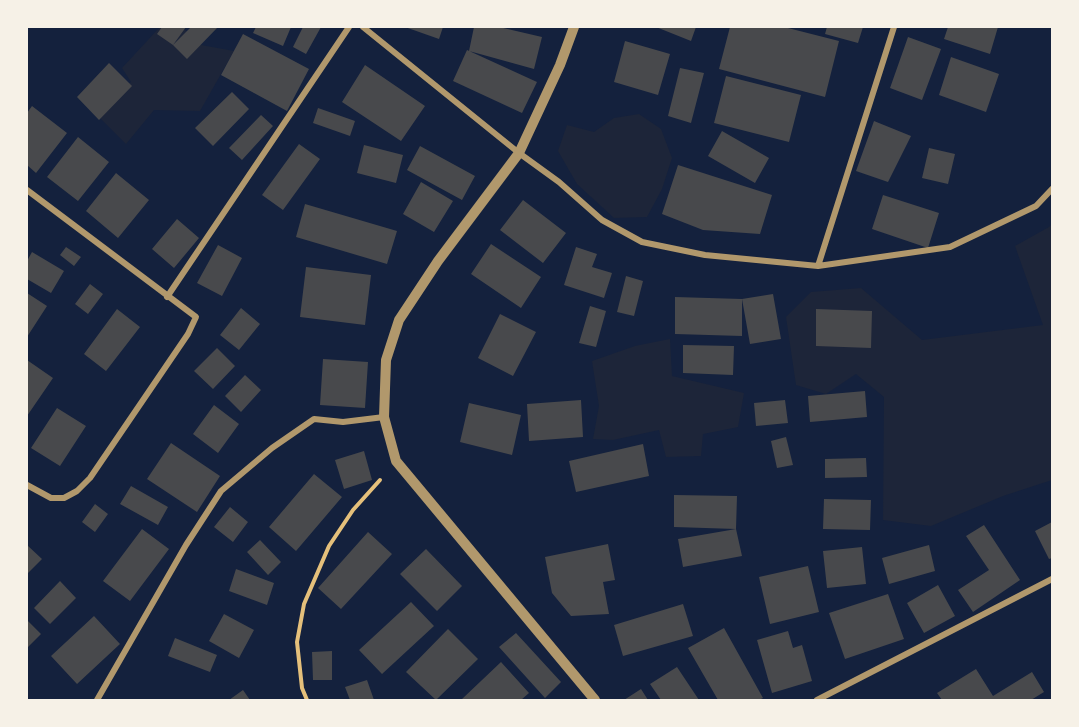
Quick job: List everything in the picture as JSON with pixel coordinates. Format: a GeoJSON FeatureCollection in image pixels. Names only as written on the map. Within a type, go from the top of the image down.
{"type":"FeatureCollection","features":[{"type":"Feature","properties":{"kind":"street"},"geometry":{"type":"LineString","coordinates":[[167,297],[349,27]]}},
{"type":"Feature","properties":{"kind":"street"},"geometry":{"type":"LineString","coordinates":[[363,27],[519,153],[559,182],[602,220],[642,242],[705,255],[818,266],[950,247],[1036,206],[1052,189]]}},
{"type":"Feature","properties":{"kind":"street"},"geometry":{"type":"LineString","coordinates":[[574,27],[560,65],[519,153],[438,261],[399,320],[386,360],[384,417],[396,461],[595,700]]}},
{"type":"Feature","properties":{"kind":"street"},"geometry":{"type":"LineString","coordinates":[[818,266],[894,27]]}},
{"type":"Feature","properties":{"kind":"street"},"geometry":{"type":"LineString","coordinates":[[27,190],[196,317],[188,334],[90,478],[77,491],[64,498],[51,498],[27,485]]}},
{"type":"Feature","properties":{"kind":"street"},"geometry":{"type":"LineString","coordinates":[[98,700],[186,545],[221,491],[272,448],[314,419],[343,423],[384,417]]}},
{"type":"Feature","properties":{"kind":"street"},"geometry":{"type":"LineString","coordinates":[[817,700],[1052,579]]}},
{"type":"Feature","properties":{"kind":"path"},"geometry":{"type":"LineString","coordinates":[[307,700],[302,688],[297,642],[304,604],[329,546],[353,510],[396,461]]}},
{"type":"Feature","properties":{"kind":"shaded area"},"geometry":{"type":"Polygon","coordinates":[[[160,27],[182,27],[201,45],[234,51],[200,111],[154,110],[126,144],[96,114],[102,99],[131,82],[122,68],[160,27]]]}},
{"type":"Feature","properties":{"kind":"shaded area"},"geometry":{"type":"Polygon","coordinates":[[[639,114],[661,129],[672,158],[662,189],[647,217],[614,218],[577,184],[558,151],[567,125],[594,132],[614,118],[639,114]]]}},
{"type":"Feature","properties":{"kind":"shaded area"},"geometry":{"type":"Polygon","coordinates":[[[1052,224],[1052,480],[1003,496],[931,526],[883,520],[884,397],[856,374],[826,394],[796,385],[786,317],[811,292],[861,288],[922,340],[1043,325],[1015,246],[1052,224]]]}},
{"type":"Feature","properties":{"kind":"shaded area"},"geometry":{"type":"Polygon","coordinates":[[[670,339],[672,376],[744,393],[738,427],[703,434],[701,456],[666,457],[659,430],[613,440],[593,439],[599,406],[592,361],[635,346],[670,339]]]}},
{"type":"Feature","properties":{"kind":"building"},"geometry":{"type":"Polygon","coordinates":[[[162,27],[186,27],[173,45],[157,34],[162,27]]]}},
{"type":"Feature","properties":{"kind":"building"},"geometry":{"type":"Polygon","coordinates":[[[191,27],[218,27],[187,59],[173,45],[191,27]]]}},
{"type":"Feature","properties":{"kind":"building"},"geometry":{"type":"Polygon","coordinates":[[[256,27],[291,27],[283,46],[253,33],[256,27]]]}},
{"type":"Feature","properties":{"kind":"building"},"geometry":{"type":"Polygon","coordinates":[[[303,27],[321,27],[306,54],[293,47],[303,27]]]}},
{"type":"Feature","properties":{"kind":"building"},"geometry":{"type":"Polygon","coordinates":[[[405,27],[443,27],[439,39],[405,27]]]}},
{"type":"Feature","properties":{"kind":"building"},"geometry":{"type":"Polygon","coordinates":[[[474,27],[499,27],[542,37],[534,69],[469,51],[474,27]]]}},
{"type":"Feature","properties":{"kind":"building"},"geometry":{"type":"Polygon","coordinates":[[[656,27],[696,27],[691,41],[656,27]]]}},
{"type":"Feature","properties":{"kind":"building"},"geometry":{"type":"Polygon","coordinates":[[[730,27],[784,27],[839,41],[825,97],[719,69],[730,27]]]}},
{"type":"Feature","properties":{"kind":"building"},"geometry":{"type":"Polygon","coordinates":[[[827,27],[863,27],[858,43],[825,34],[827,27]]]}},
{"type":"Feature","properties":{"kind":"building"},"geometry":{"type":"Polygon","coordinates":[[[948,27],[998,27],[990,54],[944,39],[948,27]]]}},
{"type":"Feature","properties":{"kind":"building"},"geometry":{"type":"Polygon","coordinates":[[[243,34],[309,69],[287,111],[221,75],[243,34]]]}},
{"type":"Feature","properties":{"kind":"building"},"geometry":{"type":"Polygon","coordinates":[[[908,37],[941,49],[922,100],[890,88],[908,37]]]}},
{"type":"Feature","properties":{"kind":"building"},"geometry":{"type":"Polygon","coordinates":[[[625,41],[670,54],[658,95],[614,82],[625,41]]]}},
{"type":"Feature","properties":{"kind":"building"},"geometry":{"type":"Polygon","coordinates":[[[467,50],[537,82],[522,113],[453,81],[467,50]]]}},
{"type":"Feature","properties":{"kind":"building"},"geometry":{"type":"Polygon","coordinates":[[[951,57],[999,74],[986,112],[939,95],[951,57]]]}},
{"type":"Feature","properties":{"kind":"building"},"geometry":{"type":"Polygon","coordinates":[[[109,63],[132,86],[99,120],[77,97],[109,63]]]}},
{"type":"Feature","properties":{"kind":"building"},"geometry":{"type":"Polygon","coordinates":[[[365,65],[425,106],[401,141],[342,102],[365,65]]]}},
{"type":"Feature","properties":{"kind":"building"},"geometry":{"type":"Polygon","coordinates":[[[680,68],[704,73],[691,123],[668,116],[680,68]]]}},
{"type":"Feature","properties":{"kind":"building"},"geometry":{"type":"Polygon","coordinates":[[[726,76],[801,95],[789,142],[714,123],[726,76]]]}},
{"type":"Feature","properties":{"kind":"building"},"geometry":{"type":"Polygon","coordinates":[[[232,92],[249,109],[213,146],[195,128],[232,92]]]}},
{"type":"Feature","properties":{"kind":"building"},"geometry":{"type":"Polygon","coordinates":[[[32,106],[67,133],[36,173],[27,165],[27,113],[32,106]]]}},
{"type":"Feature","properties":{"kind":"building"},"geometry":{"type":"Polygon","coordinates":[[[318,108],[355,121],[350,136],[313,123],[318,108]]]}},
{"type":"Feature","properties":{"kind":"building"},"geometry":{"type":"Polygon","coordinates":[[[261,115],[273,126],[242,160],[229,148],[261,115]]]}},
{"type":"Feature","properties":{"kind":"building"},"geometry":{"type":"Polygon","coordinates":[[[874,121],[911,136],[888,182],[856,171],[874,121]]]}},
{"type":"Feature","properties":{"kind":"building"},"geometry":{"type":"Polygon","coordinates":[[[722,131],[769,158],[755,183],[708,156],[722,131]]]}},
{"type":"Feature","properties":{"kind":"building"},"geometry":{"type":"Polygon","coordinates":[[[78,137],[109,162],[78,201],[47,177],[78,137]]]}},
{"type":"Feature","properties":{"kind":"building"},"geometry":{"type":"Polygon","coordinates":[[[299,144],[320,159],[283,210],[262,195],[299,144]]]}},
{"type":"Feature","properties":{"kind":"building"},"geometry":{"type":"Polygon","coordinates":[[[364,145],[403,155],[396,183],[357,173],[364,145]]]}},
{"type":"Feature","properties":{"kind":"building"},"geometry":{"type":"Polygon","coordinates":[[[420,146],[475,176],[462,200],[407,170],[420,146]]]}},
{"type":"Feature","properties":{"kind":"building"},"geometry":{"type":"Polygon","coordinates":[[[929,148],[955,154],[948,184],[922,178],[929,148]]]}},
{"type":"Feature","properties":{"kind":"building"},"geometry":{"type":"Polygon","coordinates":[[[678,165],[772,195],[760,234],[703,230],[662,214],[678,165]]]}},
{"type":"Feature","properties":{"kind":"building"},"geometry":{"type":"Polygon","coordinates":[[[116,173],[149,200],[118,238],[86,211],[116,173]]]}},
{"type":"Feature","properties":{"kind":"building"},"geometry":{"type":"Polygon","coordinates":[[[421,182],[453,201],[434,232],[403,214],[421,182]]]}},
{"type":"Feature","properties":{"kind":"building"},"geometry":{"type":"Polygon","coordinates":[[[883,195],[939,213],[928,248],[872,229],[883,195]]]}},
{"type":"Feature","properties":{"kind":"building"},"geometry":{"type":"Polygon","coordinates":[[[523,200],[566,233],[543,263],[500,230],[523,200]]]}},
{"type":"Feature","properties":{"kind":"building"},"geometry":{"type":"Polygon","coordinates":[[[305,204],[397,231],[387,264],[296,237],[305,204]]]}},
{"type":"Feature","properties":{"kind":"building"},"geometry":{"type":"Polygon","coordinates":[[[177,219],[199,238],[174,268],[152,249],[177,219]]]}},
{"type":"Feature","properties":{"kind":"building"},"geometry":{"type":"Polygon","coordinates":[[[491,244],[541,277],[521,308],[471,274],[491,244]]]}},
{"type":"Feature","properties":{"kind":"building"},"geometry":{"type":"Polygon","coordinates":[[[218,245],[242,258],[222,296],[197,283],[218,245]]]}},
{"type":"Feature","properties":{"kind":"building"},"geometry":{"type":"Polygon","coordinates":[[[66,247],[81,257],[74,266],[60,255],[66,247]]]}},
{"type":"Feature","properties":{"kind":"building"},"geometry":{"type":"Polygon","coordinates":[[[576,247],[597,254],[592,267],[612,273],[604,298],[564,285],[576,247]]]}},
{"type":"Feature","properties":{"kind":"building"},"geometry":{"type":"Polygon","coordinates":[[[32,252],[64,271],[51,293],[27,279],[27,261],[32,252]]]}},
{"type":"Feature","properties":{"kind":"building"},"geometry":{"type":"Polygon","coordinates":[[[306,267],[371,275],[365,325],[300,317],[306,267]]]}},
{"type":"Feature","properties":{"kind":"building"},"geometry":{"type":"Polygon","coordinates":[[[626,276],[643,281],[634,316],[617,312],[626,276]]]}},
{"type":"Feature","properties":{"kind":"building"},"geometry":{"type":"Polygon","coordinates":[[[90,284],[103,294],[88,314],[75,304],[90,284]]]}},
{"type":"Feature","properties":{"kind":"building"},"geometry":{"type":"Polygon","coordinates":[[[27,293],[47,306],[27,337],[27,293]]]}},
{"type":"Feature","properties":{"kind":"building"},"geometry":{"type":"Polygon","coordinates":[[[773,294],[781,339],[750,344],[742,299],[773,294]]]}},
{"type":"Feature","properties":{"kind":"building"},"geometry":{"type":"Polygon","coordinates":[[[675,297],[742,299],[742,336],[675,334],[675,297]]]}},
{"type":"Feature","properties":{"kind":"building"},"geometry":{"type":"Polygon","coordinates":[[[590,306],[606,311],[596,347],[579,343],[590,306]]]}},
{"type":"Feature","properties":{"kind":"building"},"geometry":{"type":"Polygon","coordinates":[[[241,308],[260,324],[239,350],[220,335],[241,308]]]}},
{"type":"Feature","properties":{"kind":"building"},"geometry":{"type":"Polygon","coordinates":[[[117,309],[140,327],[106,371],[84,354],[117,309]]]}},
{"type":"Feature","properties":{"kind":"building"},"geometry":{"type":"Polygon","coordinates":[[[816,309],[872,311],[871,348],[816,346],[816,309]]]}},
{"type":"Feature","properties":{"kind":"building"},"geometry":{"type":"Polygon","coordinates":[[[500,314],[536,332],[513,376],[478,358],[500,314]]]}},
{"type":"Feature","properties":{"kind":"building"},"geometry":{"type":"Polygon","coordinates":[[[683,345],[734,346],[733,375],[683,373],[683,345]]]}},
{"type":"Feature","properties":{"kind":"building"},"geometry":{"type":"Polygon","coordinates":[[[217,348],[235,366],[213,389],[194,371],[217,348]]]}},
{"type":"Feature","properties":{"kind":"building"},"geometry":{"type":"Polygon","coordinates":[[[323,359],[368,362],[365,408],[320,405],[323,359]]]}},
{"type":"Feature","properties":{"kind":"building"},"geometry":{"type":"Polygon","coordinates":[[[27,360],[53,378],[27,416],[27,360]]]}},
{"type":"Feature","properties":{"kind":"building"},"geometry":{"type":"Polygon","coordinates":[[[245,375],[261,390],[241,412],[225,396],[245,375]]]}},
{"type":"Feature","properties":{"kind":"building"},"geometry":{"type":"Polygon","coordinates":[[[865,391],[867,417],[810,422],[808,396],[865,391]]]}},
{"type":"Feature","properties":{"kind":"building"},"geometry":{"type":"Polygon","coordinates":[[[581,400],[583,437],[529,441],[527,404],[581,400]]]}},
{"type":"Feature","properties":{"kind":"building"},"geometry":{"type":"Polygon","coordinates":[[[785,400],[788,423],[756,426],[754,403],[785,400]]]}},
{"type":"Feature","properties":{"kind":"building"},"geometry":{"type":"Polygon","coordinates":[[[469,403],[521,415],[512,455],[460,442],[469,403]]]}},
{"type":"Feature","properties":{"kind":"building"},"geometry":{"type":"Polygon","coordinates":[[[214,405],[239,424],[218,453],[193,434],[214,405]]]}},
{"type":"Feature","properties":{"kind":"building"},"geometry":{"type":"Polygon","coordinates":[[[57,408],[86,426],[60,466],[31,448],[57,408]]]}},
{"type":"Feature","properties":{"kind":"building"},"geometry":{"type":"Polygon","coordinates":[[[786,437],[793,465],[777,468],[771,441],[786,437]]]}},
{"type":"Feature","properties":{"kind":"building"},"geometry":{"type":"Polygon","coordinates":[[[171,443],[220,476],[197,512],[147,479],[171,443]]]}},
{"type":"Feature","properties":{"kind":"building"},"geometry":{"type":"Polygon","coordinates":[[[643,444],[649,476],[576,492],[569,461],[643,444]]]}},
{"type":"Feature","properties":{"kind":"building"},"geometry":{"type":"Polygon","coordinates":[[[364,451],[372,480],[344,489],[335,460],[364,451]]]}},
{"type":"Feature","properties":{"kind":"building"},"geometry":{"type":"Polygon","coordinates":[[[866,458],[867,477],[825,478],[825,459],[866,458]]]}},
{"type":"Feature","properties":{"kind":"building"},"geometry":{"type":"Polygon","coordinates":[[[314,474],[342,497],[296,551],[269,527],[314,474]]]}},
{"type":"Feature","properties":{"kind":"building"},"geometry":{"type":"Polygon","coordinates":[[[131,486],[168,507],[158,525],[120,504],[131,486]]]}},
{"type":"Feature","properties":{"kind":"building"},"geometry":{"type":"Polygon","coordinates":[[[674,495],[737,496],[736,529],[674,527],[674,495]]]}},
{"type":"Feature","properties":{"kind":"building"},"geometry":{"type":"Polygon","coordinates":[[[824,499],[871,500],[870,530],[823,529],[824,499]]]}},
{"type":"Feature","properties":{"kind":"building"},"geometry":{"type":"Polygon","coordinates":[[[95,504],[108,514],[95,532],[82,522],[95,504]]]}},
{"type":"Feature","properties":{"kind":"building"},"geometry":{"type":"Polygon","coordinates":[[[230,507],[248,522],[233,542],[214,527],[230,507]]]}},
{"type":"Feature","properties":{"kind":"building"},"geometry":{"type":"Polygon","coordinates":[[[1052,522],[1052,558],[1049,559],[1035,531],[1052,522]]]}},
{"type":"Feature","properties":{"kind":"building"},"geometry":{"type":"Polygon","coordinates":[[[984,525],[1020,580],[973,612],[958,590],[989,570],[966,536],[984,525]]]}},
{"type":"Feature","properties":{"kind":"building"},"geometry":{"type":"Polygon","coordinates":[[[142,529],[169,549],[130,601],[103,581],[142,529]]]}},
{"type":"Feature","properties":{"kind":"building"},"geometry":{"type":"Polygon","coordinates":[[[736,529],[742,556],[683,567],[678,539],[736,529]]]}},
{"type":"Feature","properties":{"kind":"building"},"geometry":{"type":"Polygon","coordinates":[[[368,532],[392,554],[341,609],[318,588],[368,532]]]}},
{"type":"Feature","properties":{"kind":"building"},"geometry":{"type":"Polygon","coordinates":[[[260,540],[281,562],[268,575],[247,552],[260,540]]]}},
{"type":"Feature","properties":{"kind":"building"},"geometry":{"type":"Polygon","coordinates":[[[608,544],[615,580],[603,582],[609,614],[571,616],[552,593],[545,557],[608,544]]]}},
{"type":"Feature","properties":{"kind":"building"},"geometry":{"type":"Polygon","coordinates":[[[27,545],[42,559],[27,574],[27,545]]]}},
{"type":"Feature","properties":{"kind":"building"},"geometry":{"type":"Polygon","coordinates":[[[929,545],[935,571],[889,584],[882,558],[929,545]]]}},
{"type":"Feature","properties":{"kind":"building"},"geometry":{"type":"Polygon","coordinates":[[[862,547],[866,584],[827,588],[823,551],[862,547]]]}},
{"type":"Feature","properties":{"kind":"building"},"geometry":{"type":"Polygon","coordinates":[[[426,549],[462,586],[437,611],[400,574],[426,549]]]}},
{"type":"Feature","properties":{"kind":"building"},"geometry":{"type":"Polygon","coordinates":[[[808,566],[819,612],[770,624],[759,577],[808,566]]]}},
{"type":"Feature","properties":{"kind":"building"},"geometry":{"type":"Polygon","coordinates":[[[236,569],[274,583],[267,605],[229,591],[236,569]]]}},
{"type":"Feature","properties":{"kind":"building"},"geometry":{"type":"Polygon","coordinates":[[[60,581],[76,598],[50,624],[34,608],[60,581]]]}},
{"type":"Feature","properties":{"kind":"building"},"geometry":{"type":"Polygon","coordinates":[[[938,585],[955,616],[924,633],[907,603],[938,585]]]}},
{"type":"Feature","properties":{"kind":"building"},"geometry":{"type":"Polygon","coordinates":[[[888,594],[904,639],[845,659],[829,613],[888,594]]]}},
{"type":"Feature","properties":{"kind":"building"},"geometry":{"type":"Polygon","coordinates":[[[411,602],[434,626],[382,674],[359,650],[411,602]]]}},
{"type":"Feature","properties":{"kind":"building"},"geometry":{"type":"Polygon","coordinates":[[[683,604],[693,636],[623,656],[614,625],[683,604]]]}},
{"type":"Feature","properties":{"kind":"building"},"geometry":{"type":"Polygon","coordinates":[[[224,614],[254,630],[239,658],[209,641],[224,614]]]}},
{"type":"Feature","properties":{"kind":"building"},"geometry":{"type":"Polygon","coordinates":[[[94,616],[120,644],[77,684],[51,656],[94,616]]]}},
{"type":"Feature","properties":{"kind":"building"},"geometry":{"type":"Polygon","coordinates":[[[27,620],[41,634],[27,648],[27,620]]]}},
{"type":"Feature","properties":{"kind":"building"},"geometry":{"type":"Polygon","coordinates":[[[724,628],[763,698],[759,700],[718,700],[688,648],[724,628]]]}},
{"type":"Feature","properties":{"kind":"building"},"geometry":{"type":"Polygon","coordinates":[[[448,629],[478,659],[436,700],[406,672],[448,629]]]}},
{"type":"Feature","properties":{"kind":"building"},"geometry":{"type":"Polygon","coordinates":[[[788,631],[793,648],[802,645],[812,681],[772,693],[757,640],[788,631]]]}},
{"type":"Feature","properties":{"kind":"building"},"geometry":{"type":"Polygon","coordinates":[[[516,633],[561,682],[545,698],[499,647],[516,633]]]}},
{"type":"Feature","properties":{"kind":"building"},"geometry":{"type":"Polygon","coordinates":[[[175,638],[217,655],[210,672],[168,656],[175,638]]]}},
{"type":"Feature","properties":{"kind":"building"},"geometry":{"type":"Polygon","coordinates":[[[332,651],[332,680],[313,680],[312,652],[332,651]]]}},
{"type":"Feature","properties":{"kind":"building"},"geometry":{"type":"Polygon","coordinates":[[[501,662],[529,693],[521,700],[462,699],[501,662]]]}},
{"type":"Feature","properties":{"kind":"building"},"geometry":{"type":"Polygon","coordinates":[[[677,667],[699,700],[661,700],[650,684],[677,667]]]}},
{"type":"Feature","properties":{"kind":"building"},"geometry":{"type":"Polygon","coordinates":[[[976,669],[993,696],[1032,672],[1044,692],[1031,700],[942,700],[937,693],[976,669]]]}},
{"type":"Feature","properties":{"kind":"building"},"geometry":{"type":"Polygon","coordinates":[[[367,680],[374,700],[350,700],[345,687],[367,680]]]}},
{"type":"Feature","properties":{"kind":"building"},"geometry":{"type":"Polygon","coordinates":[[[641,689],[648,700],[624,700],[641,689]]]}},
{"type":"Feature","properties":{"kind":"building"},"geometry":{"type":"Polygon","coordinates":[[[243,690],[250,700],[229,700],[243,690]]]}}]}
